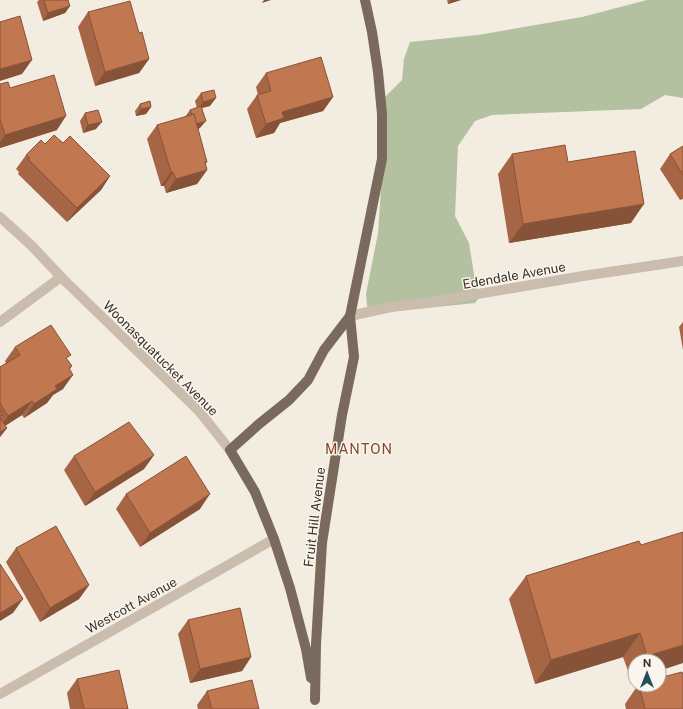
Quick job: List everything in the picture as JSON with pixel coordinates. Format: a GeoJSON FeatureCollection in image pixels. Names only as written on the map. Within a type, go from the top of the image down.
{"type":"FeatureCollection","features":[{"type":"Feature","properties":{"kind":"main road","name":"Fruit Hill Avenue"},"geometry":{"type":"LineString","coordinates":[[316,704],[317,628],[322,544],[342,415],[354,357],[350,316],[382,159],[382,114],[378,72],[372,32],[365,0]]}},
{"type":"Feature","properties":{"kind":"main road","name":"Fruit Hill Avenue"},"geometry":{"type":"LineString","coordinates":[[230,450],[289,400],[308,380],[324,350],[350,316]]}},
{"type":"Feature","properties":{"kind":"main road","name":"Woonasquatucket Avenue"},"geometry":{"type":"LineString","coordinates":[[230,450],[255,492],[274,539]]}},
{"type":"Feature","properties":{"kind":"main road","name":"Fruit Hill Avenue"},"geometry":{"type":"LineString","coordinates":[[274,539],[290,588],[306,649],[316,704]]}},
{"type":"Feature","properties":{"kind":"street","name":"Woonasquatucket Avenue"},"geometry":{"type":"LineString","coordinates":[[0,217],[32,246],[61,277],[199,411],[230,450]]}},
{"type":"Feature","properties":{"kind":"street","name":"Edendale Avenue"},"geometry":{"type":"LineString","coordinates":[[350,316],[391,307],[425,303],[583,276],[683,261]]}},
{"type":"Feature","properties":{"kind":"street"},"geometry":{"type":"LineString","coordinates":[[0,322],[61,277]]}},
{"type":"Feature","properties":{"kind":"street","name":"Westcott Avenue"},"geometry":{"type":"LineString","coordinates":[[0,694],[274,539]]}},
{"type":"Feature","properties":{"kind":"green space"},"geometry":{"type":"Polygon","coordinates":[[[647,0],[683,0],[683,98],[665,95],[641,109],[492,115],[475,121],[458,146],[455,216],[469,243],[478,299],[475,303],[368,314],[366,294],[378,233],[384,146],[381,101],[402,80],[404,59],[410,42],[478,35],[582,17],[647,0]]]}},
{"type":"Feature","properties":{"kind":"building"},"geometry":{"type":"Polygon","coordinates":[[[44,0],[68,0],[70,6],[48,13],[44,0]]]}},
{"type":"Feature","properties":{"kind":"building"},"geometry":{"type":"Polygon","coordinates":[[[130,1],[139,33],[142,32],[149,59],[105,72],[88,12],[130,1]]]}},
{"type":"Feature","properties":{"kind":"building"},"geometry":{"type":"Polygon","coordinates":[[[20,16],[32,60],[0,69],[0,22],[20,16]]]}},
{"type":"Feature","properties":{"kind":"building"},"geometry":{"type":"Polygon","coordinates":[[[321,57],[333,97],[282,112],[284,118],[266,124],[257,95],[271,91],[266,73],[321,57]]]}},
{"type":"Feature","properties":{"kind":"building"},"geometry":{"type":"Polygon","coordinates":[[[54,75],[66,116],[5,135],[0,119],[0,84],[8,82],[10,88],[54,75]]]}},
{"type":"Feature","properties":{"kind":"building"},"geometry":{"type":"Polygon","coordinates":[[[214,90],[216,98],[203,102],[201,93],[214,90]]]}},
{"type":"Feature","properties":{"kind":"building"},"geometry":{"type":"Polygon","coordinates":[[[150,101],[151,107],[141,109],[140,104],[150,101]]]}},
{"type":"Feature","properties":{"kind":"building"},"geometry":{"type":"Polygon","coordinates":[[[201,106],[206,121],[196,124],[194,114],[192,115],[190,110],[201,106]]]}},
{"type":"Feature","properties":{"kind":"building"},"geometry":{"type":"Polygon","coordinates":[[[98,110],[102,122],[88,125],[85,113],[98,110]]]}},
{"type":"Feature","properties":{"kind":"building"},"geometry":{"type":"Polygon","coordinates":[[[194,114],[207,162],[205,162],[207,170],[176,179],[173,172],[171,172],[157,125],[194,114]]]}},
{"type":"Feature","properties":{"kind":"building"},"geometry":{"type":"Polygon","coordinates":[[[54,135],[63,143],[70,136],[110,176],[77,208],[28,159],[30,158],[26,155],[41,140],[45,144],[54,135]]]}},
{"type":"Feature","properties":{"kind":"building"},"geometry":{"type":"Polygon","coordinates":[[[565,145],[568,162],[635,151],[644,204],[523,224],[512,154],[565,145]]]}},
{"type":"Feature","properties":{"kind":"building"},"geometry":{"type":"Polygon","coordinates":[[[683,146],[683,175],[670,154],[683,146]]]}},
{"type":"Feature","properties":{"kind":"building"},"geometry":{"type":"Polygon","coordinates":[[[51,325],[71,355],[66,358],[72,366],[69,368],[73,375],[55,386],[57,389],[34,404],[32,401],[8,416],[0,403],[0,367],[20,355],[15,347],[51,325]]]}},
{"type":"Feature","properties":{"kind":"building"},"geometry":{"type":"Polygon","coordinates":[[[0,418],[7,428],[0,432],[0,418]]]}},
{"type":"Feature","properties":{"kind":"building"},"geometry":{"type":"Polygon","coordinates":[[[129,422],[154,455],[95,492],[74,456],[129,422]]]}},
{"type":"Feature","properties":{"kind":"building"},"geometry":{"type":"Polygon","coordinates":[[[186,456],[210,494],[150,533],[126,494],[186,456]]]}},
{"type":"Feature","properties":{"kind":"building"},"geometry":{"type":"Polygon","coordinates":[[[56,526],[89,585],[50,608],[16,548],[56,526]]]}},
{"type":"Feature","properties":{"kind":"building"},"geometry":{"type":"Polygon","coordinates":[[[683,532],[683,645],[657,653],[646,653],[640,633],[551,660],[526,576],[639,541],[641,545],[683,532]]]}},
{"type":"Feature","properties":{"kind":"building"},"geometry":{"type":"Polygon","coordinates":[[[0,564],[23,599],[0,613],[0,564]]]}},
{"type":"Feature","properties":{"kind":"building"},"geometry":{"type":"Polygon","coordinates":[[[240,608],[251,657],[200,669],[188,620],[240,608]]]}},
{"type":"Feature","properties":{"kind":"building"},"geometry":{"type":"Polygon","coordinates":[[[119,670],[128,709],[84,709],[77,679],[119,670]]]}},
{"type":"Feature","properties":{"kind":"building"},"geometry":{"type":"Polygon","coordinates":[[[682,672],[683,709],[645,709],[641,693],[667,693],[667,676],[682,672]]]}},
{"type":"Feature","properties":{"kind":"building"},"geometry":{"type":"Polygon","coordinates":[[[252,680],[259,709],[212,709],[207,691],[252,680]]]}},
{"type":"Feature","properties":{"kind":"district","name":"MANTON"},"geometry":{"type":"Point","coordinates":[359,449]}}]}
